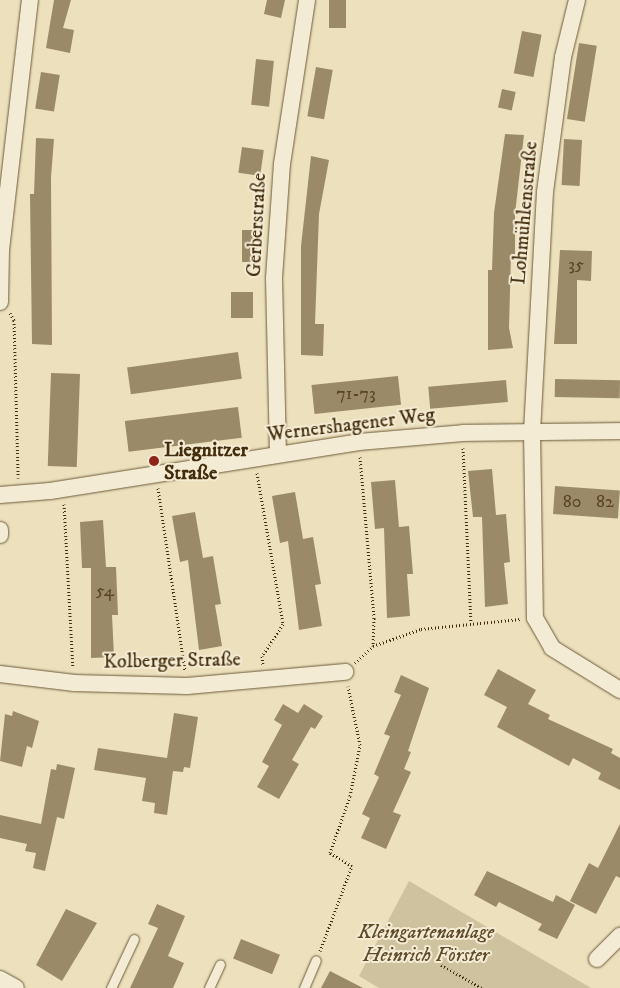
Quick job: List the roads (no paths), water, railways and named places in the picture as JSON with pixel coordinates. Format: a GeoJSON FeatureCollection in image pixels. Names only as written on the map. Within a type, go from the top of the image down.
{"type":"FeatureCollection","features":[{"type":"Feature","properties":{"kind":"street"},"geometry":{"type":"LineString","coordinates":[[1,301],[0,250],[30,0]]}},
{"type":"Feature","properties":{"kind":"street","name":"Gerberstraße"},"geometry":{"type":"LineString","coordinates":[[278,454],[274,278],[282,164],[307,0]]}},
{"type":"Feature","properties":{"kind":"street","name":"Lohmühlenstraße"},"geometry":{"type":"LineString","coordinates":[[577,0],[563,57],[545,192],[532,431],[534,618],[552,648],[620,690]]}},
{"type":"Feature","properties":{"kind":"street","name":"Wernershagener Weg"},"geometry":{"type":"LineString","coordinates":[[0,495],[63,489],[359,442],[463,433],[620,431]]}},
{"type":"Feature","properties":{"kind":"street"},"geometry":{"type":"LineString","coordinates":[[0,530],[0,535]]}},
{"type":"Feature","properties":{"kind":"street","name":"Kolberger Straße"},"geometry":{"type":"LineString","coordinates":[[0,674],[74,683],[187,686],[345,672]]}},
{"type":"Feature","properties":{"kind":"street"},"geometry":{"type":"LineString","coordinates":[[597,959],[620,936]]}},
{"type":"Feature","properties":{"kind":"street"},"geometry":{"type":"LineString","coordinates":[[0,979],[16,988]]}},
{"type":"Feature","properties":{"kind":"lane"},"geometry":{"type":"LineString","coordinates":[[111,988],[134,939]]}},
{"type":"Feature","properties":{"kind":"lane"},"geometry":{"type":"LineString","coordinates":[[304,988],[316,960]]}},
{"type":"Feature","properties":{"kind":"lane"},"geometry":{"type":"LineString","coordinates":[[209,988],[220,964]]}},
{"type":"Feature","properties":{"kind":"place","name":"Liegnitzer Straße"},"geometry":{"type":"Point","coordinates":[154,461]}},
{"type":"Feature","properties":{"kind":"park label","name":"Kleingartenanlage Heinrich Förster"},"geometry":{"type":"Point","coordinates":[426,944]}}]}
